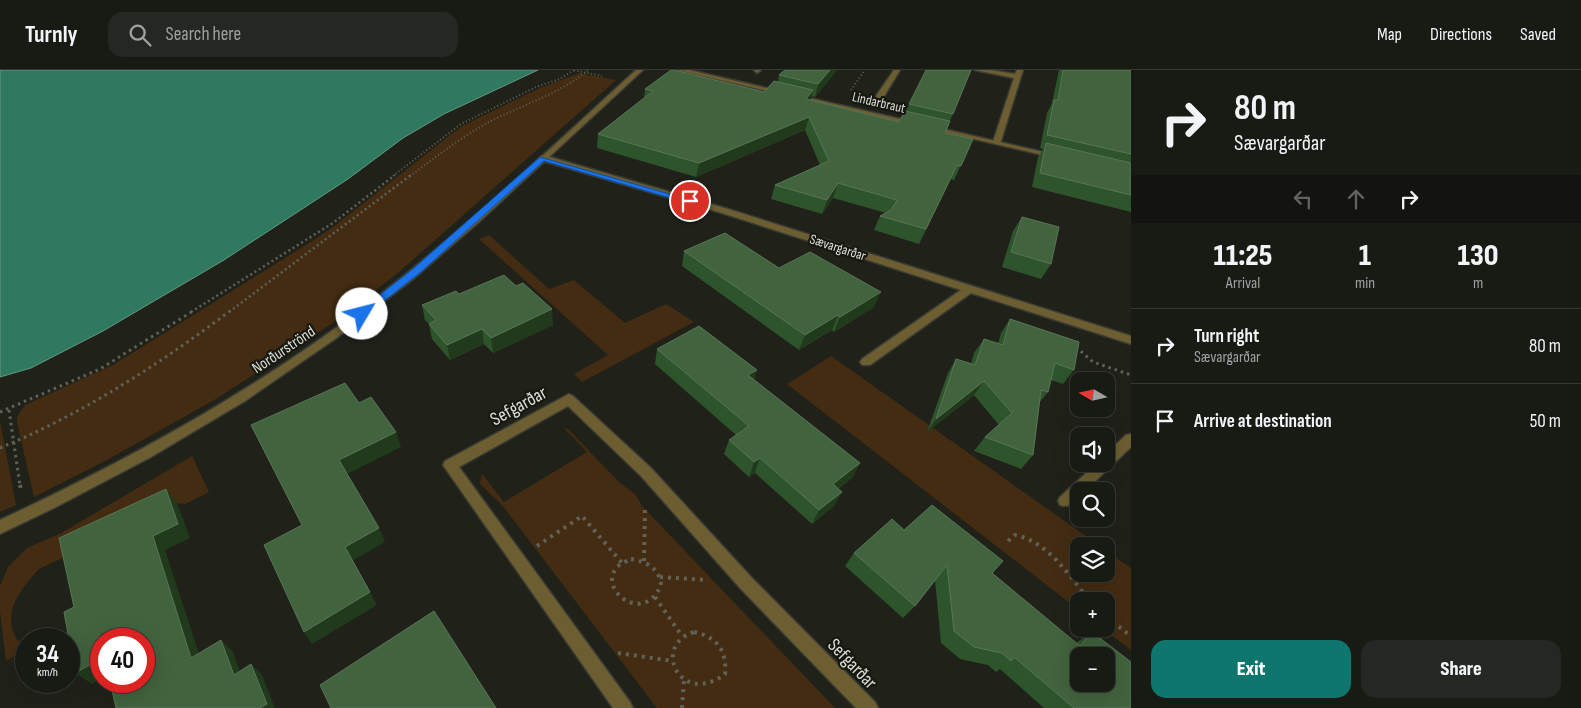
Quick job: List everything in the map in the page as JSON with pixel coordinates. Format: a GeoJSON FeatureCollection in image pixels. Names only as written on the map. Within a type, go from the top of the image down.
{"type":"FeatureCollection","features":[{"type":"Feature","properties":{"kind":"street","name":"Norðurströnd"},"geometry":{"type":"LineString","coordinates":[[0,527],[106,476],[254,388],[323,343],[418,270],[640,70]]}},
{"type":"Feature","properties":{"kind":"street","name":"Lindarbraut"},"geometry":{"type":"LineString","coordinates":[[680,70],[1064,158]]}},
{"type":"Feature","properties":{"kind":"street"},"geometry":{"type":"LineString","coordinates":[[880,96],[897,70]]}},
{"type":"Feature","properties":{"kind":"street"},"geometry":{"type":"LineString","coordinates":[[978,70],[1019,74],[997,142]]}},
{"type":"Feature","properties":{"kind":"street","name":"Sævargarðar"},"geometry":{"type":"LineString","coordinates":[[543,158],[725,211],[1131,340]]}},
{"type":"Feature","properties":{"kind":"street"},"geometry":{"type":"LineString","coordinates":[[866,362],[969,289]]}},
{"type":"Feature","properties":{"kind":"street","name":"Sefgarðar"},"geometry":{"type":"LineString","coordinates":[[624,708],[450,465],[569,399],[646,472],[746,582],[869,708]]}},
{"type":"Feature","properties":{"kind":"street"},"geometry":{"type":"LineString","coordinates":[[1115,454],[1131,439]]}},
{"type":"Feature","properties":{"kind":"street"},"geometry":{"type":"LineString","coordinates":[[1065,501],[1096,472]]}},
{"type":"Feature","properties":{"kind":"path"},"geometry":{"type":"LineString","coordinates":[[0,412],[100,369],[313,236],[461,124],[536,87],[560,79],[574,70],[587,71]]}},
{"type":"Feature","properties":{"kind":"path"},"geometry":{"type":"LineString","coordinates":[[849,92],[865,70]]}},
{"type":"Feature","properties":{"kind":"path"},"geometry":{"type":"LineString","coordinates":[[0,448],[78,412],[126,384],[232,310],[458,140],[489,122],[574,82],[587,71]]}},
{"type":"Feature","properties":{"kind":"path"},"geometry":{"type":"LineString","coordinates":[[9,409],[23,498]]}},
{"type":"Feature","properties":{"kind":"path"},"geometry":{"type":"LineString","coordinates":[[644,561],[646,472]]}},
{"type":"Feature","properties":{"kind":"path"},"geometry":{"type":"LineString","coordinates":[[516,558],[582,516],[622,562]]}},
{"type":"Feature","properties":{"kind":"path"},"geometry":{"type":"LineString","coordinates":[[1008,541],[1015,535],[1032,539],[1046,550],[1082,592]]}},
{"type":"Feature","properties":{"kind":"path"},"geometry":{"type":"LineString","coordinates":[[631,560],[644,561],[655,569],[659,578],[660,588],[655,597],[648,602],[638,604],[620,598],[612,582],[614,571],[622,562],[631,560]]}},
{"type":"Feature","properties":{"kind":"path"},"geometry":{"type":"LineString","coordinates":[[659,578],[746,582]]}},
{"type":"Feature","properties":{"kind":"path"},"geometry":{"type":"LineString","coordinates":[[655,597],[682,636]]}},
{"type":"Feature","properties":{"kind":"path"},"geometry":{"type":"LineString","coordinates":[[1115,624],[1131,636]]}},
{"type":"Feature","properties":{"kind":"path"},"geometry":{"type":"LineString","coordinates":[[694,632],[704,633],[716,640],[723,648],[727,665],[725,674],[716,684],[710,686],[693,685],[684,680],[678,673],[673,661],[673,650],[676,641],[682,636],[694,632]]}},
{"type":"Feature","properties":{"kind":"path"},"geometry":{"type":"LineString","coordinates":[[580,647],[673,661]]}},
{"type":"Feature","properties":{"kind":"path"},"geometry":{"type":"LineString","coordinates":[[682,708],[684,680]]}},
{"type":"Feature","properties":{"kind":"shaded area"},"geometry":{"type":"Polygon","coordinates":[[[0,70],[538,70],[444,114],[403,138],[348,179],[224,260],[103,331],[31,368],[0,377],[0,70]]]}},
{"type":"Feature","properties":{"kind":"shaded area"},"geometry":{"type":"Polygon","coordinates":[[[580,73],[616,80],[399,272],[342,317],[216,399],[107,460],[34,497],[17,422],[17,417],[25,405],[113,365],[309,243],[333,227],[462,126],[540,88],[580,73]]]}},
{"type":"Feature","properties":{"kind":"shaded area"},"geometry":{"type":"Polygon","coordinates":[[[489,235],[549,289],[574,280],[625,323],[666,304],[694,322],[582,382],[574,374],[608,355],[479,239],[489,235]]]}},
{"type":"Feature","properties":{"kind":"shaded area"},"geometry":{"type":"Polygon","coordinates":[[[831,356],[1070,525],[1070,527],[1073,527],[1087,537],[1070,537],[1070,582],[1115,582],[1115,557],[1131,568],[1131,650],[1114,637],[1115,592],[1070,592],[1070,603],[787,384],[831,356]]]}},
{"type":"Feature","properties":{"kind":"shaded area"},"geometry":{"type":"Polygon","coordinates":[[[0,421],[16,505],[0,512],[0,421]]]}},
{"type":"Feature","properties":{"kind":"shaded area"},"geometry":{"type":"Polygon","coordinates":[[[563,427],[569,430],[619,482],[635,494],[642,506],[835,708],[657,708],[502,505],[480,484],[482,474],[504,502],[587,452],[563,427]]]}},
{"type":"Feature","properties":{"kind":"shaded area"},"geometry":{"type":"Polygon","coordinates":[[[192,456],[209,492],[185,504],[177,503],[39,569],[25,585],[15,603],[11,621],[15,635],[15,656],[6,661],[0,611],[0,586],[8,567],[27,548],[63,532],[192,456]]]}},
{"type":"Feature","properties":{"kind":"building"},"geometry":{"type":"Polygon","coordinates":[[[671,70],[764,92],[774,81],[813,90],[806,99],[899,122],[905,111],[950,121],[945,133],[973,139],[961,166],[957,165],[926,229],[880,216],[891,210],[897,200],[838,183],[827,200],[775,185],[829,161],[809,117],[699,163],[598,134],[653,91],[645,89],[671,70]]]}},
{"type":"Feature","properties":{"kind":"building"},"geometry":{"type":"Polygon","coordinates":[[[785,70],[830,70],[818,84],[779,75],[785,70]]]}},
{"type":"Feature","properties":{"kind":"building"},"geometry":{"type":"Polygon","coordinates":[[[926,70],[971,70],[953,114],[909,104],[926,70]]]}},
{"type":"Feature","properties":{"kind":"building"},"geometry":{"type":"Polygon","coordinates":[[[1063,70],[1131,70],[1131,154],[1047,135],[1054,100],[1058,100],[1063,70]]]}},
{"type":"Feature","properties":{"kind":"building"},"geometry":{"type":"Polygon","coordinates":[[[1046,143],[1131,163],[1131,195],[1040,173],[1046,143]]]}},
{"type":"Feature","properties":{"kind":"building"},"geometry":{"type":"Polygon","coordinates":[[[1022,217],[1059,227],[1051,264],[1011,252],[1022,217]]]}},
{"type":"Feature","properties":{"kind":"building"},"geometry":{"type":"Polygon","coordinates":[[[725,233],[779,268],[810,252],[881,292],[840,317],[838,315],[805,335],[684,251],[725,233]]]}},
{"type":"Feature","properties":{"kind":"building"},"geometry":{"type":"Polygon","coordinates":[[[504,275],[516,286],[523,283],[552,309],[491,338],[482,329],[447,345],[429,324],[436,320],[422,305],[456,291],[459,294],[504,275]]]}},
{"type":"Feature","properties":{"kind":"building"},"geometry":{"type":"Polygon","coordinates":[[[1010,319],[1079,342],[1074,370],[1055,363],[1048,392],[1041,390],[1033,455],[985,437],[1012,413],[984,381],[936,419],[956,359],[975,365],[984,339],[1003,345],[1010,319]]]}},
{"type":"Feature","properties":{"kind":"building"},"geometry":{"type":"Polygon","coordinates":[[[699,326],[757,370],[748,375],[860,463],[833,484],[842,492],[819,510],[760,458],[754,462],[729,440],[749,426],[657,349],[699,326]]]}},
{"type":"Feature","properties":{"kind":"building"},"geometry":{"type":"Polygon","coordinates":[[[345,383],[359,403],[371,397],[396,432],[339,460],[379,528],[345,547],[370,592],[304,632],[264,545],[302,525],[251,425],[345,383]]]}},
{"type":"Feature","properties":{"kind":"building"},"geometry":{"type":"Polygon","coordinates":[[[166,489],[178,524],[153,536],[191,658],[221,640],[234,675],[251,664],[267,704],[260,708],[116,708],[113,693],[155,693],[155,628],[90,628],[90,665],[80,670],[80,628],[67,628],[64,612],[74,607],[59,538],[166,489]]]}},
{"type":"Feature","properties":{"kind":"building"},"geometry":{"type":"Polygon","coordinates":[[[932,505],[1003,561],[992,573],[1080,646],[1088,637],[1098,637],[1112,647],[1070,647],[1070,692],[1115,692],[1115,650],[1131,662],[1131,708],[1074,708],[1014,657],[1011,661],[1002,653],[974,647],[954,631],[947,565],[915,606],[854,553],[892,519],[904,530],[932,505]]]}},
{"type":"Feature","properties":{"kind":"building"},"geometry":{"type":"Polygon","coordinates":[[[434,611],[496,708],[331,708],[320,685],[434,611]]]}},
{"type":"Feature","properties":{"kind":"route"},"geometry":{"type":"LineString","coordinates":[[362,314],[418,270],[543,158],[690,201]]}}]}
